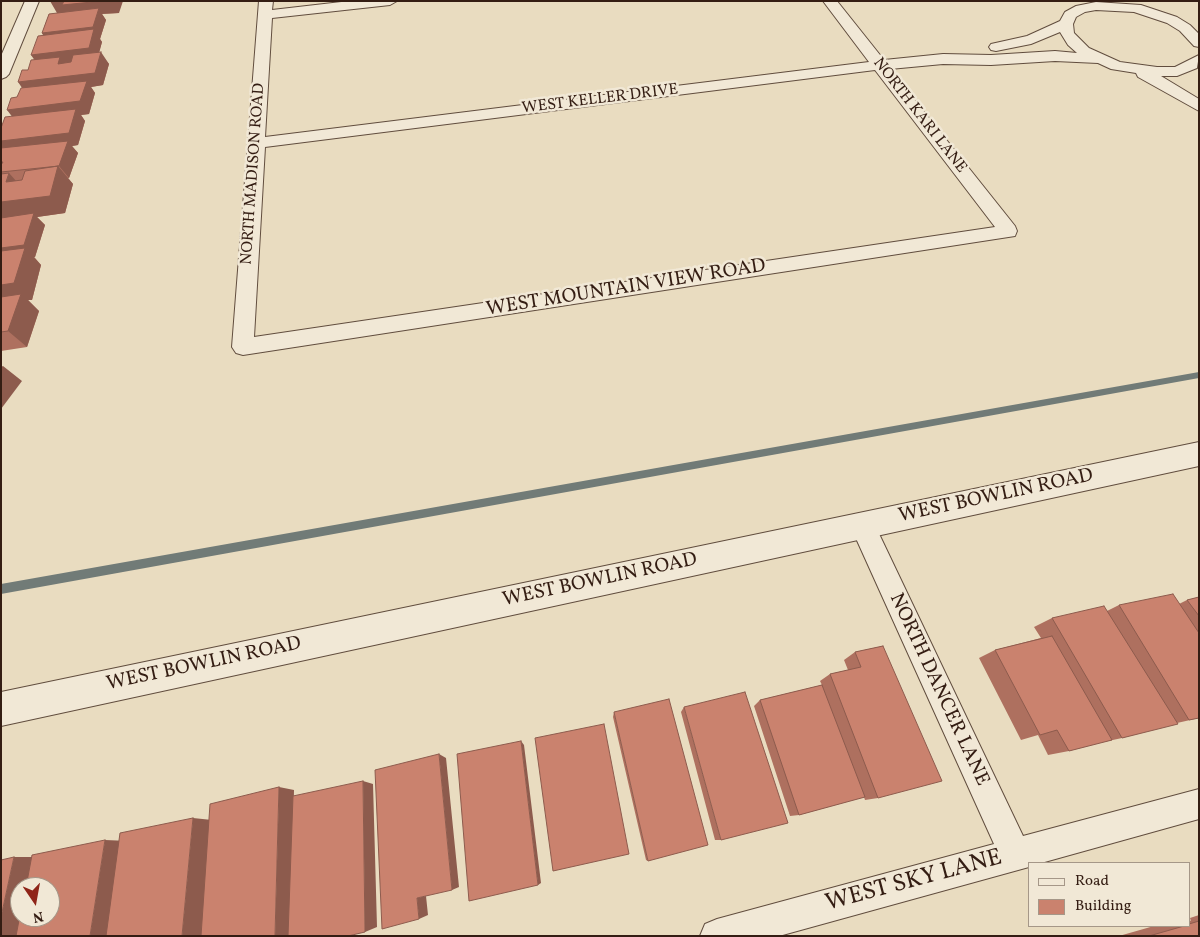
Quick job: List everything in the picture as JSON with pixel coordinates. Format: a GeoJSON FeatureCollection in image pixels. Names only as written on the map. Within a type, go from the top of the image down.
{"type":"FeatureCollection","features":[{"type":"Feature","properties":{"kind":"street"},"geometry":{"type":"LineString","coordinates":[[1,74],[8,43],[32,1]]}},
{"type":"Feature","properties":{"kind":"street"},"geometry":{"type":"LineString","coordinates":[[265,8],[390,1]]}},
{"type":"Feature","properties":{"kind":"street","name":"NORTH KARI LANE"},"geometry":{"type":"LineString","coordinates":[[830,1],[1008,231]]}},
{"type":"Feature","properties":{"kind":"street","name":"WEST KELLER DRIVE"},"geometry":{"type":"LineString","coordinates":[[944,59],[1031,40],[1066,24],[1070,16],[1081,9],[1096,6],[1129,7],[1156,14]]}},
{"type":"Feature","properties":{"kind":"street","name":"NORTH MADISON ROAD"},"geometry":{"type":"LineString","coordinates":[[243,347],[265,8]]}},
{"type":"Feature","properties":{"kind":"street"},"geometry":{"type":"LineString","coordinates":[[1156,14],[1190,16]]}},
{"type":"Feature","properties":{"kind":"street"},"geometry":{"type":"LineString","coordinates":[[1156,14],[1185,28],[1199,43]]}},
{"type":"Feature","properties":{"kind":"street"},"geometry":{"type":"LineString","coordinates":[[1066,24],[1067,33],[1073,42],[1099,59],[1135,70],[1162,82],[1199,106]]}},
{"type":"Feature","properties":{"kind":"street","name":"WEST KELLER DRIVE"},"geometry":{"type":"LineString","coordinates":[[256,143],[879,65],[944,59],[990,60],[1055,56],[1099,59]]}},
{"type":"Feature","properties":{"kind":"street"},"geometry":{"type":"LineString","coordinates":[[1135,70],[1177,71],[1192,65],[1199,58]]}},
{"type":"Feature","properties":{"kind":"street","name":"WEST MOUNTAIN VIEW ROAD"},"geometry":{"type":"LineString","coordinates":[[243,347],[1008,231]]}},
{"type":"Feature","properties":{"kind":"street","name":"WEST BOWLIN ROAD"},"geometry":{"type":"LineString","coordinates":[[1,709],[1199,454]]}},
{"type":"Feature","properties":{"kind":"street","name":"NORTH DANCER LANE"},"geometry":{"type":"LineString","coordinates":[[862,525],[1015,854]]}},
{"type":"Feature","properties":{"kind":"street","name":"WEST SKY LANE"},"geometry":{"type":"LineString","coordinates":[[717,936],[1199,804]]}},
{"type":"Feature","properties":{"kind":"building"},"geometry":{"type":"Polygon","coordinates":[[[64,1],[102,1],[62,5],[64,1]]]}},
{"type":"Feature","properties":{"kind":"building"},"geometry":{"type":"Polygon","coordinates":[[[99,8],[93,27],[42,33],[49,14],[99,8]]]}},
{"type":"Feature","properties":{"kind":"building"},"geometry":{"type":"Polygon","coordinates":[[[94,29],[89,48],[31,55],[38,36],[94,29]]]}},
{"type":"Feature","properties":{"kind":"building"},"geometry":{"type":"Polygon","coordinates":[[[101,52],[95,73],[18,82],[22,70],[28,70],[31,60],[60,57],[58,64],[71,62],[73,55],[101,52]]]}},
{"type":"Feature","properties":{"kind":"building"},"geometry":{"type":"Polygon","coordinates":[[[87,81],[80,101],[7,110],[11,98],[17,97],[21,88],[87,81]]]}},
{"type":"Feature","properties":{"kind":"building"},"geometry":{"type":"Polygon","coordinates":[[[76,109],[69,133],[1,141],[1,128],[5,117],[76,109]]]}},
{"type":"Feature","properties":{"kind":"building"},"geometry":{"type":"Polygon","coordinates":[[[68,141],[59,166],[1,172],[3,162],[1,162],[1,148],[68,141]]]}},
{"type":"Feature","properties":{"kind":"building"},"geometry":{"type":"Polygon","coordinates":[[[58,166],[50,196],[1,202],[1,174],[9,173],[6,182],[22,180],[25,171],[58,166]]]}},
{"type":"Feature","properties":{"kind":"building"},"geometry":{"type":"Polygon","coordinates":[[[34,213],[24,245],[1,248],[1,218],[34,213]]]}},
{"type":"Feature","properties":{"kind":"building"},"geometry":{"type":"Polygon","coordinates":[[[25,248],[14,283],[1,285],[1,251],[25,248]]]}},
{"type":"Feature","properties":{"kind":"building"},"geometry":{"type":"Polygon","coordinates":[[[21,294],[8,331],[1,332],[1,297],[21,294]]]}},
{"type":"Feature","properties":{"kind":"building"},"geometry":{"type":"Polygon","coordinates":[[[1173,594],[1199,633],[1199,718],[1189,720],[1119,605],[1173,594]]]}},
{"type":"Feature","properties":{"kind":"building"},"geometry":{"type":"Polygon","coordinates":[[[1199,597],[1199,616],[1187,600],[1199,597]]]}},
{"type":"Feature","properties":{"kind":"building"},"geometry":{"type":"Polygon","coordinates":[[[1104,606],[1178,724],[1122,738],[1052,618],[1104,606]]]}},
{"type":"Feature","properties":{"kind":"building"},"geometry":{"type":"Polygon","coordinates":[[[1052,636],[1112,740],[1069,751],[1057,730],[1040,735],[995,650],[1052,636]]]}},
{"type":"Feature","properties":{"kind":"building"},"geometry":{"type":"Polygon","coordinates":[[[883,646],[942,781],[878,798],[830,674],[861,667],[855,652],[883,646]]]}},
{"type":"Feature","properties":{"kind":"building"},"geometry":{"type":"Polygon","coordinates":[[[822,685],[865,797],[799,815],[760,700],[822,685]]]}},
{"type":"Feature","properties":{"kind":"building"},"geometry":{"type":"Polygon","coordinates":[[[745,692],[788,823],[721,840],[684,707],[745,692]]]}},
{"type":"Feature","properties":{"kind":"building"},"geometry":{"type":"Polygon","coordinates":[[[669,699],[708,845],[648,861],[614,712],[669,699]]]}},
{"type":"Feature","properties":{"kind":"building"},"geometry":{"type":"Polygon","coordinates":[[[604,724],[629,854],[553,871],[535,738],[604,724]]]}},
{"type":"Feature","properties":{"kind":"building"},"geometry":{"type":"Polygon","coordinates":[[[521,741],[538,885],[469,901],[457,754],[521,741]]]}},
{"type":"Feature","properties":{"kind":"building"},"geometry":{"type":"Polygon","coordinates":[[[439,754],[452,890],[417,898],[419,919],[382,929],[375,770],[439,754]]]}},
{"type":"Feature","properties":{"kind":"building"},"geometry":{"type":"Polygon","coordinates":[[[363,781],[365,932],[348,936],[288,936],[293,796],[363,781]]]}},
{"type":"Feature","properties":{"kind":"building"},"geometry":{"type":"Polygon","coordinates":[[[279,787],[275,936],[201,936],[210,804],[279,787]]]}},
{"type":"Feature","properties":{"kind":"building"},"geometry":{"type":"Polygon","coordinates":[[[193,818],[182,936],[106,936],[120,833],[193,818]]]}},
{"type":"Feature","properties":{"kind":"building"},"geometry":{"type":"Polygon","coordinates":[[[105,840],[90,936],[16,936],[18,927],[60,927],[60,877],[28,877],[32,855],[105,840]]]}},
{"type":"Feature","properties":{"kind":"building"},"geometry":{"type":"Polygon","coordinates":[[[14,857],[1,917],[1,860],[14,857]]]}},
{"type":"Feature","properties":{"kind":"building"},"geometry":{"type":"Polygon","coordinates":[[[1199,921],[1199,936],[1149,936],[1180,927],[1190,927],[1190,924],[1199,921]]]}},
{"type":"Feature","properties":{"kind":"waterway"},"geometry":{"type":"LineString","coordinates":[[1,589],[1199,375]]}}]}
